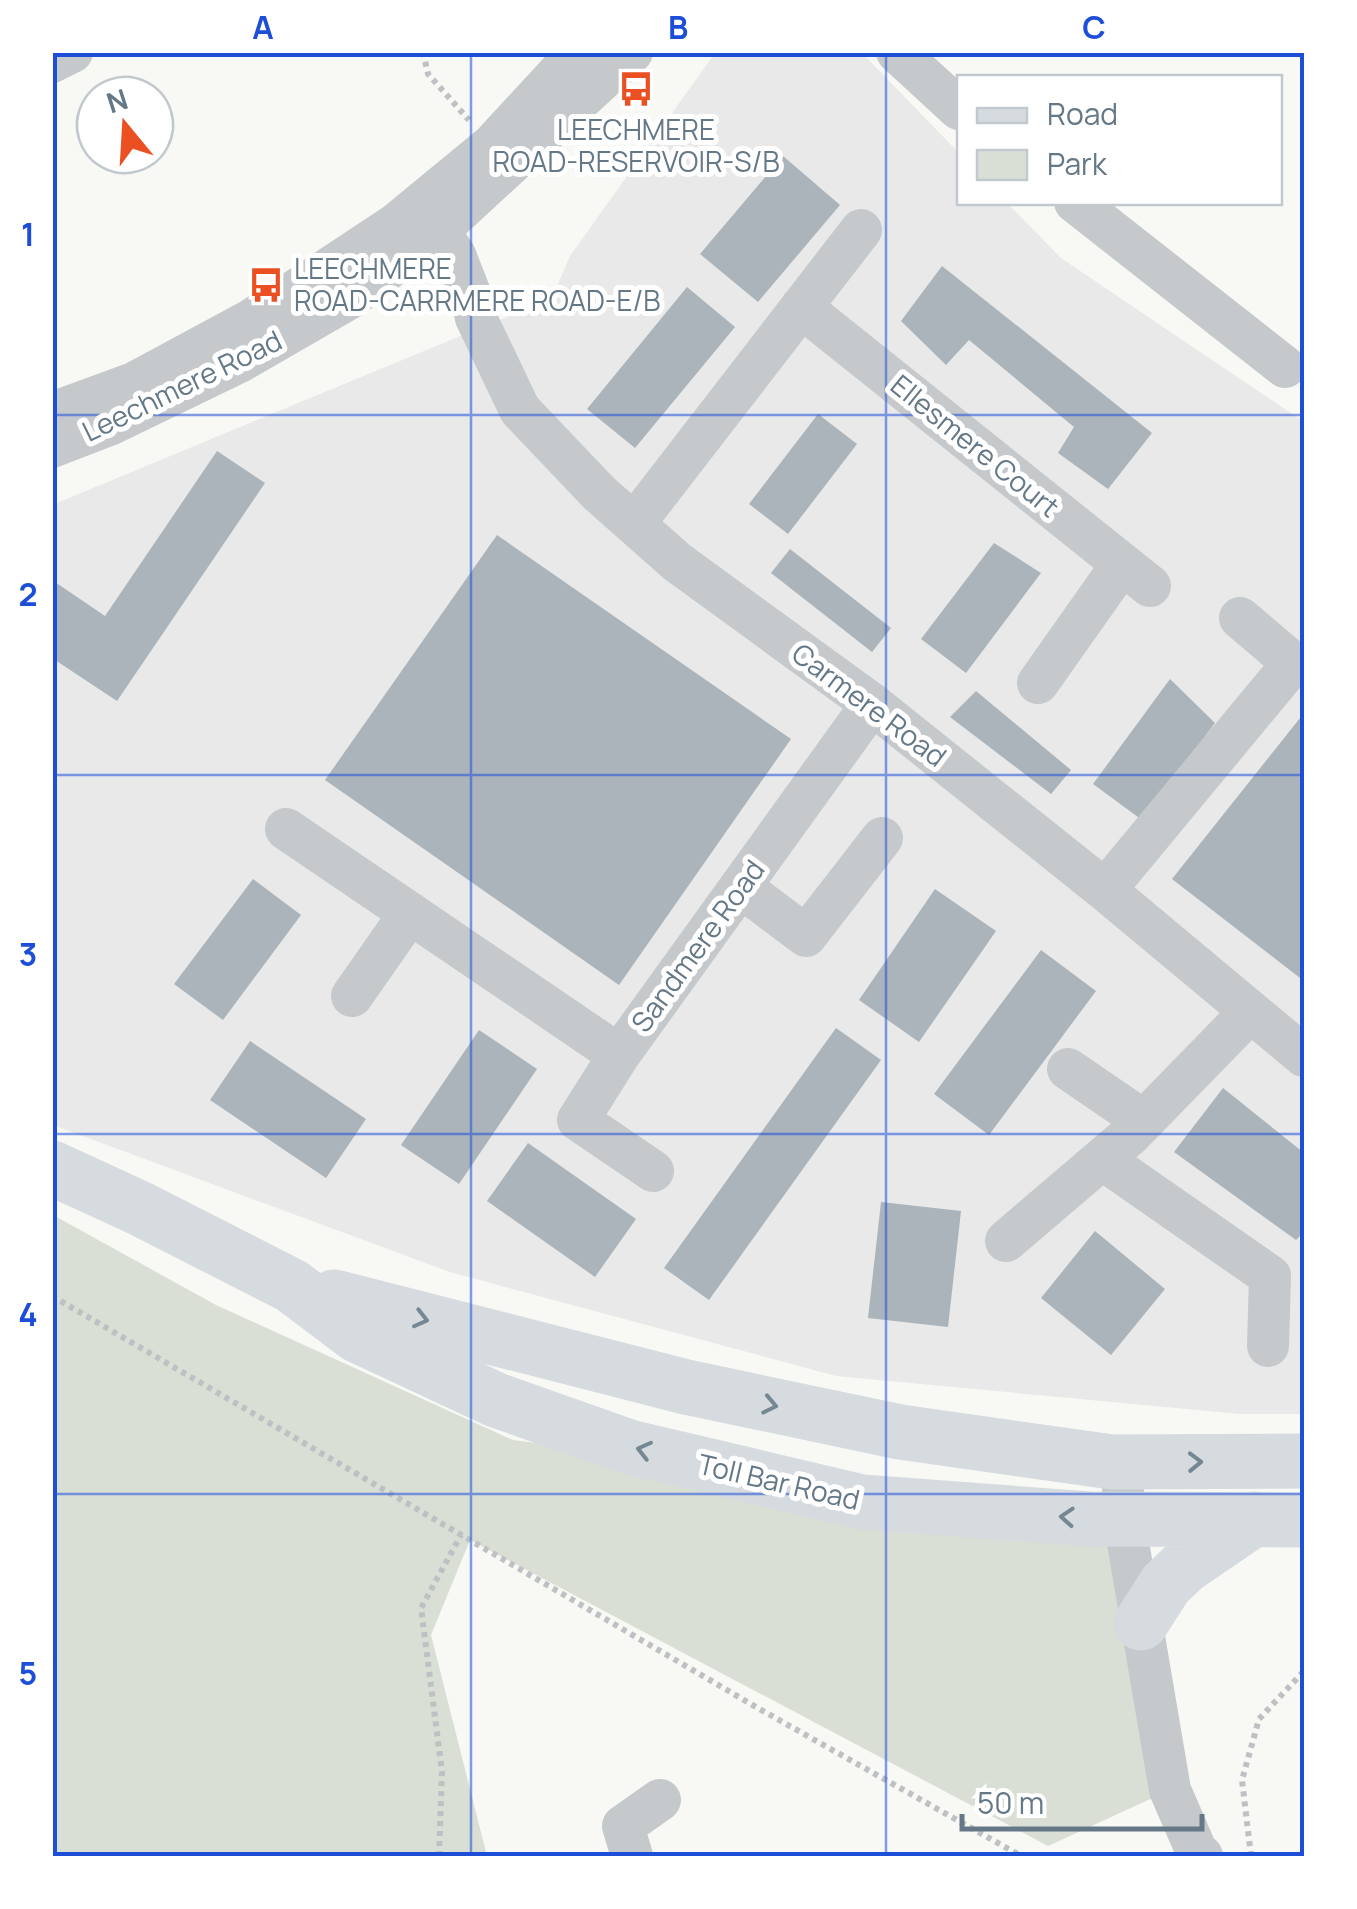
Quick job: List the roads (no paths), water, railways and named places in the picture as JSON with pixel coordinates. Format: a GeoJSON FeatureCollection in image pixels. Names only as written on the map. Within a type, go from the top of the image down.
{"type":"FeatureCollection","features":[{"type":"Feature","properties":{"kind":"main road","name":"Toll Bar Road"},"geometry":{"type":"LineString","coordinates":[[52,1168],[292,1286],[357,1334],[496,1400],[628,1447],[862,1502],[1089,1518],[1279,1520]]}},
{"type":"Feature","properties":{"kind":"main road","name":"Toll Bar Road"},"geometry":{"type":"LineString","coordinates":[[292,1286],[686,1388],[900,1432],[1122,1462],[1304,1460]]}},
{"type":"Feature","properties":{"kind":"main road"},"geometry":{"type":"LineString","coordinates":[[1141,1623],[1166,1584],[1185,1566],[1279,1520]]}},
{"type":"Feature","properties":{"kind":"street"},"geometry":{"type":"LineString","coordinates":[[52,62],[72,52]]}},
{"type":"Feature","properties":{"kind":"street","name":"Leechmere Road"},"geometry":{"type":"LineString","coordinates":[[52,447],[109,425],[242,362],[350,298],[578,52]]}},
{"type":"Feature","properties":{"kind":"street","name":"Leechmere Road"},"geometry":{"type":"LineString","coordinates":[[52,413],[134,383],[417,227],[632,52]]}},
{"type":"Feature","properties":{"kind":"street"},"geometry":{"type":"LineString","coordinates":[[897,52],[957,106]]}},
{"type":"Feature","properties":{"kind":"street"},"geometry":{"type":"LineString","coordinates":[[1079,205],[1285,367]]}},
{"type":"Feature","properties":{"kind":"street","name":"Carmere Road"},"geometry":{"type":"LineString","coordinates":[[417,227],[463,272],[476,318],[520,410],[599,493],[677,562],[872,704],[1105,890],[1304,1056]]}},
{"type":"Feature","properties":{"kind":"street"},"geometry":{"type":"LineString","coordinates":[[634,524],[860,230]]}},
{"type":"Feature","properties":{"kind":"street","name":"Ellesmere Court"},"geometry":{"type":"LineString","coordinates":[[802,306],[1136,575],[1038,683]]}},
{"type":"Feature","properties":{"kind":"street"},"geometry":{"type":"LineString","coordinates":[[1105,890],[1293,663],[1240,618]]}},
{"type":"Feature","properties":{"kind":"street","name":"Sandmere Road"},"geometry":{"type":"LineString","coordinates":[[286,829],[619,1056],[872,704]]}},
{"type":"Feature","properties":{"kind":"street"},"geometry":{"type":"LineString","coordinates":[[741,886],[806,936],[882,838]]}},
{"type":"Feature","properties":{"kind":"street"},"geometry":{"type":"LineString","coordinates":[[352,996],[410,913]]}},
{"type":"Feature","properties":{"kind":"street"},"geometry":{"type":"LineString","coordinates":[[1006,1241],[1144,1121],[1250,1012]]}},
{"type":"Feature","properties":{"kind":"street"},"geometry":{"type":"LineString","coordinates":[[619,1056],[578,1120],[652,1171]]}},
{"type":"Feature","properties":{"kind":"street"},"geometry":{"type":"LineString","coordinates":[[1068,1069],[1144,1121]]}},
{"type":"Feature","properties":{"kind":"street"},"geometry":{"type":"LineString","coordinates":[[1102,1159],[1270,1276],[1268,1346]]}},
{"type":"Feature","properties":{"kind":"street"},"geometry":{"type":"LineString","coordinates":[[1122,1462],[1124,1519],[1170,1790],[1202,1856]]}},
{"type":"Feature","properties":{"kind":"street"},"geometry":{"type":"LineString","coordinates":[[632,1856],[624,1826],[660,1800]]}},
{"type":"Feature","properties":{"kind":"place","name":"LEECHMERE ROAD-RESERVOIR-S/B"},"geometry":{"type":"Point","coordinates":[636,89]}},
{"type":"Feature","properties":{"kind":"place","name":"LEECHMERE ROAD-CARRMERE ROAD-E/B"},"geometry":{"type":"Point","coordinates":[266,285]}}]}
